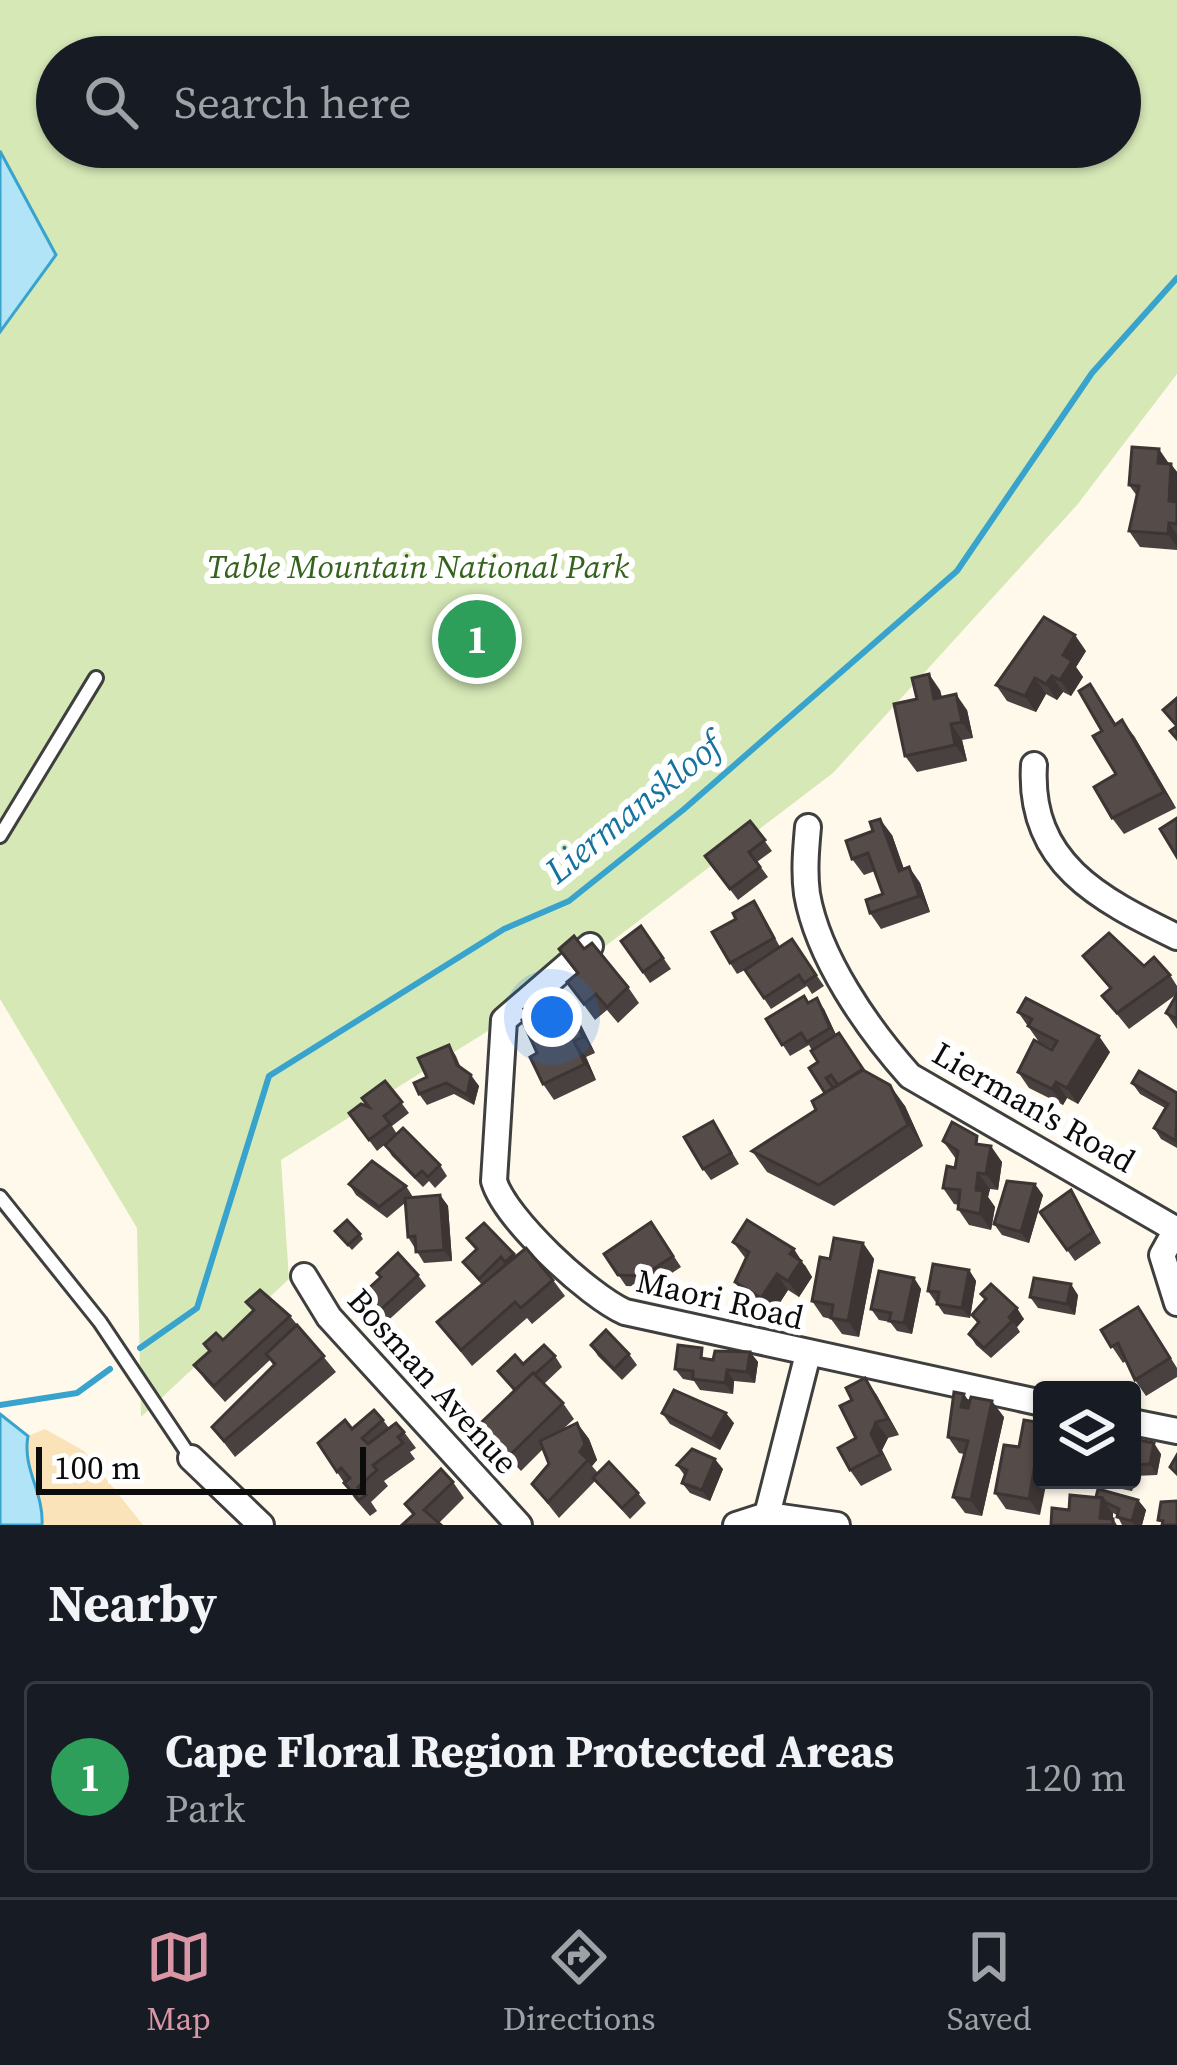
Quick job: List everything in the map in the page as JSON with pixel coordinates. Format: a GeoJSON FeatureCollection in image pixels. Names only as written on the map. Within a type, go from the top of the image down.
{"type":"FeatureCollection","features":[{"type":"Feature","properties":{"kind":"street"},"geometry":{"type":"LineString","coordinates":[[1034,765],[1032,799],[1040,826],[1069,869],[1106,899],[1177,937]]}},
{"type":"Feature","properties":{"kind":"street","name":"Lierman's Road"},"geometry":{"type":"LineString","coordinates":[[808,827],[807,894],[816,926],[879,1036],[910,1076],[1176,1228]]}},
{"type":"Feature","properties":{"kind":"street","name":"Maori Road"},"geometry":{"type":"LineString","coordinates":[[590,946],[506,1016],[496,1189],[563,1265],[607,1304],[673,1325],[1033,1401]]}},
{"type":"Feature","properties":{"kind":"street"},"geometry":{"type":"LineString","coordinates":[[1176,1228],[1162,1256],[1177,1303]]}},
{"type":"Feature","properties":{"kind":"street","name":"Bosman Avenue"},"geometry":{"type":"LineString","coordinates":[[304,1276],[320,1305],[519,1525]]}},
{"type":"Feature","properties":{"kind":"street"},"geometry":{"type":"LineString","coordinates":[[767,1515],[808,1354]]}},
{"type":"Feature","properties":{"kind":"street"},"geometry":{"type":"LineString","coordinates":[[1141,1424],[1177,1431]]}},
{"type":"Feature","properties":{"kind":"street"},"geometry":{"type":"LineString","coordinates":[[191,1458],[261,1525]]}},
{"type":"Feature","properties":{"kind":"street"},"geometry":{"type":"LineString","coordinates":[[736,1525],[767,1515],[837,1525]]}},
{"type":"Feature","properties":{"kind":"lane"},"geometry":{"type":"LineString","coordinates":[[0,836],[96,678]]}},
{"type":"Feature","properties":{"kind":"lane"},"geometry":{"type":"LineString","coordinates":[[0,1197],[88,1304],[191,1458]]}},
{"type":"Feature","properties":{"kind":"green space","name":"Table Mountain National Park"},"geometry":{"type":"Polygon","coordinates":[[[0,0],[1177,0],[1177,374],[1077,505],[833,773],[520,1011],[281,1160],[289,1279],[141,1417],[137,1228],[0,999],[0,332],[56,255],[0,151],[0,0]]]}},
{"type":"Feature","properties":{"kind":"sand"},"geometry":{"type":"Polygon","coordinates":[[[45,1429],[84,1451],[143,1525],[42,1525],[27,1448],[28,1436],[45,1429]]]}},
{"type":"Feature","properties":{"kind":"water"},"geometry":{"type":"Polygon","coordinates":[[[0,151],[56,255],[0,332],[0,151]]]}},
{"type":"Feature","properties":{"kind":"water"},"geometry":{"type":"Polygon","coordinates":[[[0,1414],[28,1436],[42,1525],[0,1525],[0,1414]]]}},
{"type":"Feature","properties":{"kind":"building"},"geometry":{"type":"Polygon","coordinates":[[[1132,447],[1159,449],[1158,463],[1171,464],[1169,501],[1177,502],[1177,524],[1169,523],[1168,534],[1129,531],[1139,486],[1129,485],[1132,447]]]}},
{"type":"Feature","properties":{"kind":"building"},"geometry":{"type":"Polygon","coordinates":[[[1044,617],[1075,635],[1063,655],[1072,661],[1060,680],[1052,676],[1046,684],[1035,678],[1025,696],[996,685],[1044,617]]]}},
{"type":"Feature","properties":{"kind":"building"},"geometry":{"type":"Polygon","coordinates":[[[929,674],[934,699],[956,694],[962,722],[951,724],[955,745],[905,756],[894,704],[917,699],[912,678],[929,674]]]}},
{"type":"Feature","properties":{"kind":"building"},"geometry":{"type":"Polygon","coordinates":[[[1090,684],[1115,725],[1122,720],[1164,792],[1112,818],[1094,787],[1116,774],[1093,736],[1102,731],[1079,691],[1090,684]]]}},
{"type":"Feature","properties":{"kind":"building"},"geometry":{"type":"Polygon","coordinates":[[[1177,698],[1177,726],[1163,710],[1177,698]]]}},
{"type":"Feature","properties":{"kind":"building"},"geometry":{"type":"Polygon","coordinates":[[[1177,818],[1177,857],[1160,829],[1177,818]]]}},
{"type":"Feature","properties":{"kind":"building"},"geometry":{"type":"Polygon","coordinates":[[[880,819],[899,871],[909,867],[919,896],[870,913],[866,900],[883,894],[868,853],[852,859],[846,841],[873,831],[870,822],[880,819]]]}},
{"type":"Feature","properties":{"kind":"building"},"geometry":{"type":"Polygon","coordinates":[[[750,821],[765,840],[749,852],[760,867],[730,889],[705,856],[750,821]]]}},
{"type":"Feature","properties":{"kind":"building"},"geometry":{"type":"Polygon","coordinates":[[[754,901],[774,938],[730,963],[712,932],[736,919],[733,913],[754,901]]]}},
{"type":"Feature","properties":{"kind":"building"},"geometry":{"type":"Polygon","coordinates":[[[641,926],[663,958],[643,972],[621,941],[641,926]]]}},
{"type":"Feature","properties":{"kind":"building"},"geometry":{"type":"Polygon","coordinates":[[[1109,933],[1144,966],[1154,957],[1170,975],[1117,1013],[1102,996],[1111,988],[1083,956],[1109,933]]]}},
{"type":"Feature","properties":{"kind":"building"},"geometry":{"type":"Polygon","coordinates":[[[574,936],[584,949],[592,943],[628,987],[607,1007],[596,994],[584,1004],[567,982],[578,973],[559,949],[574,936]]]}},
{"type":"Feature","properties":{"kind":"building"},"geometry":{"type":"Polygon","coordinates":[[[792,939],[816,975],[804,983],[799,975],[764,998],[745,970],[792,939]]]}},
{"type":"Feature","properties":{"kind":"building"},"geometry":{"type":"Polygon","coordinates":[[[1177,994],[1177,1019],[1166,1013],[1177,994]]]}},
{"type":"Feature","properties":{"kind":"building"},"geometry":{"type":"Polygon","coordinates":[[[804,996],[808,1003],[817,998],[830,1028],[807,1042],[801,1033],[782,1045],[766,1019],[804,996]]]}},
{"type":"Feature","properties":{"kind":"building"},"geometry":{"type":"Polygon","coordinates":[[[1026,998],[1099,1036],[1067,1088],[1056,1082],[1052,1089],[1018,1072],[1034,1040],[1052,1050],[1057,1041],[1028,1026],[1032,1019],[1018,1012],[1026,998]]]}},
{"type":"Feature","properties":{"kind":"building"},"geometry":{"type":"Polygon","coordinates":[[[565,999],[583,1037],[574,1041],[585,1064],[543,1084],[530,1057],[537,1053],[522,1020],[528,1017],[524,1009],[545,1000],[548,1006],[565,999]]]}},
{"type":"Feature","properties":{"kind":"building"},"geometry":{"type":"Polygon","coordinates":[[[839,1033],[863,1069],[838,1085],[831,1075],[826,1078],[833,1088],[825,1093],[809,1068],[818,1062],[811,1051],[839,1033]]]}},
{"type":"Feature","properties":{"kind":"building"},"geometry":{"type":"Polygon","coordinates":[[[449,1045],[457,1065],[471,1075],[467,1095],[446,1083],[419,1094],[414,1083],[427,1077],[418,1058],[449,1045]]]}},
{"type":"Feature","properties":{"kind":"building"},"geometry":{"type":"Polygon","coordinates":[[[863,1070],[890,1085],[908,1125],[819,1185],[752,1151],[816,1110],[812,1101],[863,1070]]]}},
{"type":"Feature","properties":{"kind":"building"},"geometry":{"type":"Polygon","coordinates":[[[1139,1071],[1177,1093],[1176,1141],[1154,1128],[1168,1104],[1132,1083],[1139,1071]]]}},
{"type":"Feature","properties":{"kind":"building"},"geometry":{"type":"Polygon","coordinates":[[[385,1081],[402,1102],[384,1116],[390,1124],[369,1140],[349,1113],[361,1104],[369,1107],[362,1098],[385,1081]]]}},
{"type":"Feature","properties":{"kind":"building"},"geometry":{"type":"Polygon","coordinates":[[[713,1121],[731,1153],[703,1169],[684,1137],[713,1121]]]}},
{"type":"Feature","properties":{"kind":"building"},"geometry":{"type":"Polygon","coordinates":[[[952,1122],[977,1136],[976,1144],[991,1146],[986,1174],[978,1173],[976,1190],[983,1191],[980,1214],[958,1209],[960,1190],[943,1188],[947,1166],[955,1168],[958,1151],[943,1141],[952,1122]]]}},
{"type":"Feature","properties":{"kind":"building"},"geometry":{"type":"Polygon","coordinates":[[[403,1128],[440,1165],[428,1177],[422,1171],[415,1177],[385,1145],[403,1128]]]}},
{"type":"Feature","properties":{"kind":"building"},"geometry":{"type":"Polygon","coordinates":[[[372,1161],[406,1186],[379,1207],[349,1184],[372,1161]]]}},
{"type":"Feature","properties":{"kind":"building"},"geometry":{"type":"Polygon","coordinates":[[[1007,1181],[1035,1184],[1021,1232],[994,1224],[1007,1181]]]}},
{"type":"Feature","properties":{"kind":"building"},"geometry":{"type":"Polygon","coordinates":[[[1071,1190],[1093,1232],[1067,1250],[1040,1212],[1071,1190]]]}},
{"type":"Feature","properties":{"kind":"building"},"geometry":{"type":"Polygon","coordinates":[[[440,1195],[444,1250],[416,1252],[415,1236],[408,1237],[405,1198],[440,1195]]]}},
{"type":"Feature","properties":{"kind":"building"},"geometry":{"type":"Polygon","coordinates":[[[347,1220],[360,1234],[348,1245],[335,1231],[347,1220]]]}},
{"type":"Feature","properties":{"kind":"building"},"geometry":{"type":"Polygon","coordinates":[[[747,1220],[794,1249],[790,1254],[801,1261],[788,1281],[777,1274],[761,1298],[735,1282],[749,1252],[733,1242],[747,1220]]]}},
{"type":"Feature","properties":{"kind":"building"},"geometry":{"type":"Polygon","coordinates":[[[651,1222],[673,1256],[643,1276],[618,1275],[604,1254],[651,1222]]]}},
{"type":"Feature","properties":{"kind":"building"},"geometry":{"type":"Polygon","coordinates":[[[484,1223],[514,1254],[505,1262],[501,1257],[479,1279],[463,1262],[477,1249],[467,1238],[484,1223]]]}},
{"type":"Feature","properties":{"kind":"building"},"geometry":{"type":"Polygon","coordinates":[[[834,1238],[863,1243],[848,1321],[831,1318],[833,1305],[812,1301],[820,1257],[830,1259],[834,1238]]]}},
{"type":"Feature","properties":{"kind":"building"},"geometry":{"type":"Polygon","coordinates":[[[526,1248],[553,1280],[521,1308],[515,1302],[461,1350],[437,1322],[526,1248]]]}},
{"type":"Feature","properties":{"kind":"building"},"geometry":{"type":"Polygon","coordinates":[[[398,1253],[418,1275],[375,1315],[358,1298],[398,1253]]]}},
{"type":"Feature","properties":{"kind":"building"},"geometry":{"type":"Polygon","coordinates":[[[933,1264],[969,1270],[962,1308],[937,1304],[939,1292],[928,1291],[933,1264]]]}},
{"type":"Feature","properties":{"kind":"building"},"geometry":{"type":"Polygon","coordinates":[[[879,1271],[914,1278],[904,1323],[889,1321],[891,1313],[871,1309],[879,1271]]]}},
{"type":"Feature","properties":{"kind":"building"},"geometry":{"type":"Polygon","coordinates":[[[1034,1278],[1071,1284],[1067,1304],[1030,1297],[1034,1278]]]}},
{"type":"Feature","properties":{"kind":"building"},"geometry":{"type":"Polygon","coordinates":[[[991,1284],[1017,1308],[1009,1317],[1012,1321],[984,1348],[969,1334],[979,1322],[972,1315],[986,1299],[981,1294],[991,1284]]]}},
{"type":"Feature","properties":{"kind":"building"},"geometry":{"type":"Polygon","coordinates":[[[260,1290],[290,1316],[214,1386],[194,1365],[210,1351],[204,1344],[216,1333],[223,1340],[254,1310],[246,1302],[260,1290]]]}},
{"type":"Feature","properties":{"kind":"building"},"geometry":{"type":"Polygon","coordinates":[[[1138,1307],[1170,1358],[1135,1380],[1118,1343],[1111,1347],[1101,1330],[1138,1307]]]}},
{"type":"Feature","properties":{"kind":"building"},"geometry":{"type":"Polygon","coordinates":[[[297,1325],[324,1356],[224,1441],[212,1427],[275,1364],[266,1354],[297,1325]]]}},
{"type":"Feature","properties":{"kind":"building"},"geometry":{"type":"Polygon","coordinates":[[[606,1330],[629,1354],[614,1369],[591,1345],[606,1330]]]}},
{"type":"Feature","properties":{"kind":"building"},"geometry":{"type":"Polygon","coordinates":[[[544,1345],[555,1356],[515,1390],[498,1371],[515,1355],[523,1364],[544,1345]]]}},
{"type":"Feature","properties":{"kind":"building"},"geometry":{"type":"Polygon","coordinates":[[[678,1345],[702,1348],[701,1358],[713,1360],[715,1351],[750,1352],[747,1372],[727,1370],[725,1383],[693,1379],[693,1371],[675,1369],[678,1345]]]}},
{"type":"Feature","properties":{"kind":"building"},"geometry":{"type":"Polygon","coordinates":[[[533,1373],[563,1403],[510,1455],[494,1439],[480,1453],[465,1438],[533,1373]]]}},
{"type":"Feature","properties":{"kind":"building"},"geometry":{"type":"Polygon","coordinates":[[[865,1378],[888,1419],[876,1422],[871,1434],[881,1454],[850,1470],[838,1448],[856,1438],[840,1406],[852,1400],[846,1388],[865,1378]]]}},
{"type":"Feature","properties":{"kind":"building"},"geometry":{"type":"Polygon","coordinates":[[[674,1390],[726,1413],[712,1439],[662,1413],[674,1390]]]}},
{"type":"Feature","properties":{"kind":"building"},"geometry":{"type":"Polygon","coordinates":[[[954,1392],[964,1394],[961,1407],[968,1408],[971,1397],[992,1401],[971,1500],[953,1497],[968,1441],[948,1437],[954,1392]]]}},
{"type":"Feature","properties":{"kind":"building"},"geometry":{"type":"Polygon","coordinates":[[[374,1410],[383,1420],[362,1438],[368,1444],[396,1423],[404,1432],[398,1437],[403,1443],[373,1465],[377,1470],[358,1487],[366,1495],[359,1500],[344,1483],[350,1478],[341,1468],[337,1472],[318,1443],[345,1420],[352,1429],[374,1410]]]}},
{"type":"Feature","properties":{"kind":"building"},"geometry":{"type":"Polygon","coordinates":[[[1024,1420],[1033,1422],[1029,1499],[995,1493],[1004,1445],[1019,1447],[1024,1420]]]}},
{"type":"Feature","properties":{"kind":"building"},"geometry":{"type":"Polygon","coordinates":[[[577,1423],[585,1444],[580,1452],[588,1460],[548,1502],[532,1484],[549,1464],[540,1441],[577,1423]]]}},
{"type":"Feature","properties":{"kind":"building"},"geometry":{"type":"Polygon","coordinates":[[[1141,1440],[1154,1443],[1150,1464],[1141,1464],[1141,1440]]]}},
{"type":"Feature","properties":{"kind":"building"},"geometry":{"type":"Polygon","coordinates":[[[692,1449],[715,1459],[702,1490],[682,1483],[687,1470],[677,1465],[692,1449]]]}},
{"type":"Feature","properties":{"kind":"building"},"geometry":{"type":"Polygon","coordinates":[[[609,1462],[638,1493],[622,1508],[593,1478],[609,1462]]]}},
{"type":"Feature","properties":{"kind":"building"},"geometry":{"type":"Polygon","coordinates":[[[441,1469],[453,1482],[424,1510],[441,1525],[402,1525],[414,1514],[405,1504],[441,1469]]]}},
{"type":"Feature","properties":{"kind":"building"},"geometry":{"type":"Polygon","coordinates":[[[1098,1489],[1138,1500],[1132,1521],[1117,1517],[1119,1509],[1096,1497],[1098,1489]]]}},
{"type":"Feature","properties":{"kind":"building"},"geometry":{"type":"Polygon","coordinates":[[[1070,1495],[1102,1498],[1100,1518],[1113,1519],[1113,1525],[1051,1525],[1052,1508],[1069,1510],[1070,1495]]]}},
{"type":"Feature","properties":{"kind":"building"},"geometry":{"type":"Polygon","coordinates":[[[1177,1501],[1177,1525],[1162,1525],[1158,1520],[1161,1502],[1177,1501]]]}},
{"type":"Feature","properties":{"kind":"waterway","name":"Liermanskloof"},"geometry":{"type":"LineString","coordinates":[[140,1348],[197,1308],[269,1076],[504,929],[569,901],[683,810],[957,571],[1092,373],[1177,278]]}},
{"type":"Feature","properties":{"kind":"waterway","name":"Liermanskloof"},"geometry":{"type":"LineString","coordinates":[[0,1405],[77,1393],[110,1369]]}},
{"type":"Feature","properties":{"kind":"place","name":"Cape Floral Region Protected Areas"},"geometry":{"type":"Point","coordinates":[477,639]}}]}
